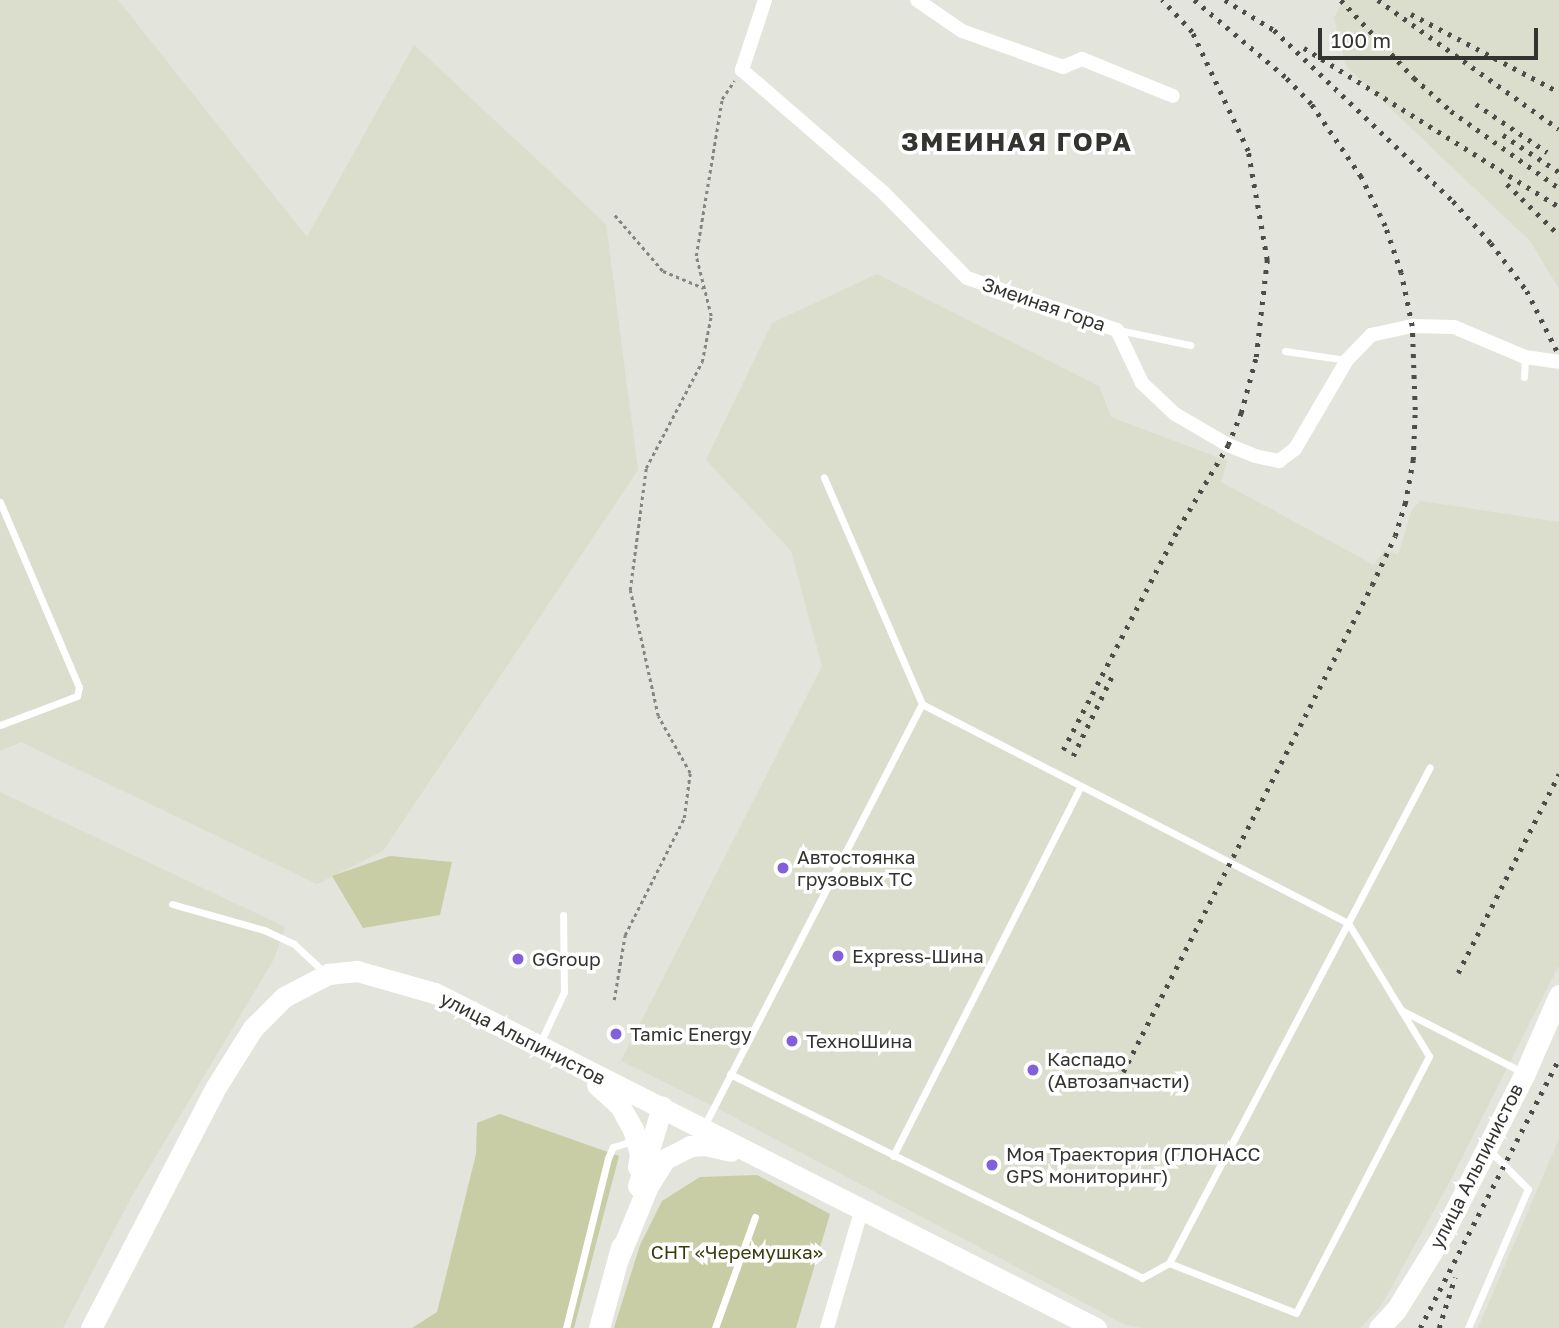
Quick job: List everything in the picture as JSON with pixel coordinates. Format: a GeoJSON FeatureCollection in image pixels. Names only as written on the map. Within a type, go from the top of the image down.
{"type":"FeatureCollection","features":[{"type":"Feature","properties":{"kind":"main road","name":"улица Альпинистов"},"geometry":{"type":"LineString","coordinates":[[91,1328],[216,1087],[253,1028],[284,997],[328,974],[357,971],[435,993],[542,1049],[791,1171],[1096,1328]]}},
{"type":"Feature","properties":{"kind":"main road","name":"улица Альпинистов"},"geometry":{"type":"LineString","coordinates":[[1378,1328],[1396,1310],[1443,1234],[1525,1073],[1559,995]]}},
{"type":"Feature","properties":{"kind":"main road"},"geometry":{"type":"LineString","coordinates":[[542,1049],[605,1090],[620,1106],[637,1140],[640,1154],[633,1206]]}},
{"type":"Feature","properties":{"kind":"main road"},"geometry":{"type":"LineString","coordinates":[[599,1328],[662,1107]]}},
{"type":"Feature","properties":{"kind":"main road"},"geometry":{"type":"LineString","coordinates":[[618,1259],[659,1166],[681,1149],[705,1145],[717,1147],[791,1171]]}},
{"type":"Feature","properties":{"kind":"street"},"geometry":{"type":"LineString","coordinates":[[742,70],[765,0]]}},
{"type":"Feature","properties":{"kind":"street"},"geometry":{"type":"LineString","coordinates":[[917,0],[935,5],[962,31],[1063,66],[1082,59],[1173,96]]}},
{"type":"Feature","properties":{"kind":"street","name":"Змеиная гора"},"geometry":{"type":"LineString","coordinates":[[742,70],[883,192],[967,278],[1117,330],[1142,383],[1175,414],[1228,445],[1255,456],[1279,461],[1295,449],[1347,360]]}},
{"type":"Feature","properties":{"kind":"street"},"geometry":{"type":"LineString","coordinates":[[1347,360],[1371,335],[1412,326],[1454,327],[1525,357],[1559,362]]}},
{"type":"Feature","properties":{"kind":"street"},"geometry":{"type":"LineString","coordinates":[[827,1328],[862,1208]]}},
{"type":"Feature","properties":{"kind":"lane"},"geometry":{"type":"LineString","coordinates":[[1117,330],[1190,345]]}},
{"type":"Feature","properties":{"kind":"lane"},"geometry":{"type":"LineString","coordinates":[[1285,351],[1347,360]]}},
{"type":"Feature","properties":{"kind":"lane"},"geometry":{"type":"LineString","coordinates":[[1524,377],[1525,357]]}},
{"type":"Feature","properties":{"kind":"lane"},"geometry":{"type":"LineString","coordinates":[[824,477],[922,704],[1348,923],[1429,1056],[1296,1313],[1169,1263]]}},
{"type":"Feature","properties":{"kind":"lane"},"geometry":{"type":"LineString","coordinates":[[0,502],[79,687],[78,696],[0,725]]}},
{"type":"Feature","properties":{"kind":"lane"},"geometry":{"type":"LineString","coordinates":[[702,1128],[922,704]]}},
{"type":"Feature","properties":{"kind":"lane"},"geometry":{"type":"LineString","coordinates":[[730,1074],[1142,1278],[1169,1263],[1430,767]]}},
{"type":"Feature","properties":{"kind":"lane"},"geometry":{"type":"LineString","coordinates":[[893,1156],[1081,786]]}},
{"type":"Feature","properties":{"kind":"lane"},"geometry":{"type":"LineString","coordinates":[[172,904],[264,930],[293,944],[328,974]]}},
{"type":"Feature","properties":{"kind":"lane"},"geometry":{"type":"LineString","coordinates":[[542,1049],[564,992],[563,915]]}},
{"type":"Feature","properties":{"kind":"lane"},"geometry":{"type":"LineString","coordinates":[[1401,1010],[1525,1073]]}},
{"type":"Feature","properties":{"kind":"lane"},"geometry":{"type":"LineString","coordinates":[[566,1328],[612,1147],[637,1140]]}},
{"type":"Feature","properties":{"kind":"lane"},"geometry":{"type":"LineString","coordinates":[[1468,1328],[1528,1189],[1487,1148]]}},
{"type":"Feature","properties":{"kind":"lane"},"geometry":{"type":"LineString","coordinates":[[715,1328],[755,1217]]}},
{"type":"Feature","properties":{"kind":"path"},"geometry":{"type":"LineString","coordinates":[[614,1000],[625,935],[684,817],[691,773],[658,716],[630,590],[646,468],[702,362],[711,316],[696,256],[722,99],[742,70]]}},
{"type":"Feature","properties":{"kind":"path"},"geometry":{"type":"LineString","coordinates":[[615,215],[663,271],[704,288]]}},
{"type":"Feature","properties":{"kind":"shaded area"},"geometry":{"type":"Polygon","coordinates":[[[0,0],[118,0],[307,237],[414,45],[606,224],[638,470],[383,851],[317,884],[21,742],[0,751],[0,0]]]}},
{"type":"Feature","properties":{"kind":"shaded area"},"geometry":{"type":"Polygon","coordinates":[[[1343,0],[1559,0],[1559,289],[1530,241],[1346,66],[1334,18],[1343,0]]]}},
{"type":"Feature","properties":{"kind":"shaded area"},"geometry":{"type":"Polygon","coordinates":[[[877,274],[1099,386],[1111,417],[1227,461],[1221,482],[1374,565],[1384,550],[1398,555],[1412,509],[1421,501],[1559,522],[1559,965],[1450,1181],[1381,1306],[1360,1328],[1141,1328],[1124,1324],[713,1106],[621,1061],[822,666],[791,551],[706,460],[772,323],[877,274]]]}},
{"type":"Feature","properties":{"kind":"shaded area"},"geometry":{"type":"Polygon","coordinates":[[[0,792],[285,927],[274,959],[132,1196],[63,1328],[0,1328],[0,792]]]}},
{"type":"Feature","properties":{"kind":"shaded area"},"geometry":{"type":"Polygon","coordinates":[[[1559,1139],[1559,1328],[1478,1328],[1559,1139]]]}},
{"type":"Feature","properties":{"kind":"green space"},"geometry":{"type":"Polygon","coordinates":[[[390,856],[452,862],[440,915],[363,928],[332,876],[390,856]]]}},
{"type":"Feature","properties":{"kind":"green space"},"geometry":{"type":"Polygon","coordinates":[[[500,1114],[619,1156],[574,1328],[412,1328],[437,1312],[476,1154],[477,1123],[500,1114]]]}},
{"type":"Feature","properties":{"kind":"green space","name":"СНТ «Черемушка»"},"geometry":{"type":"Polygon","coordinates":[[[757,1175],[830,1214],[796,1328],[614,1328],[640,1245],[662,1201],[700,1177],[757,1175]]]}},
{"type":"Feature","properties":{"kind":"railway"},"geometry":{"type":"LineString","coordinates":[[1063,750],[1178,529],[1228,445],[1241,413],[1256,357],[1267,260],[1248,151],[1192,32],[1162,0]]}},
{"type":"Feature","properties":{"kind":"railway"},"geometry":{"type":"LineString","coordinates":[[1123,1072],[1372,585],[1395,536],[1405,504],[1413,460],[1415,410],[1412,326],[1401,273],[1385,226],[1361,177],[1311,104],[1285,77],[1194,0]]}},
{"type":"Feature","properties":{"kind":"railway"},"geometry":{"type":"LineString","coordinates":[[1225,0],[1274,30],[1453,201],[1491,243],[1527,291],[1559,355]]}},
{"type":"Feature","properties":{"kind":"railway"},"geometry":{"type":"LineString","coordinates":[[1341,0],[1414,78],[1451,111],[1559,188]]}},
{"type":"Feature","properties":{"kind":"railway"},"geometry":{"type":"LineString","coordinates":[[1378,0],[1559,129]]}},
{"type":"Feature","properties":{"kind":"railway"},"geometry":{"type":"LineString","coordinates":[[1411,14],[1559,92]]}},
{"type":"Feature","properties":{"kind":"railway"},"geometry":{"type":"LineString","coordinates":[[1304,48],[1559,207]]}},
{"type":"Feature","properties":{"kind":"railway"},"geometry":{"type":"LineString","coordinates":[[1476,104],[1547,152]]}},
{"type":"Feature","properties":{"kind":"railway"},"geometry":{"type":"LineString","coordinates":[[1503,135],[1559,172]]}},
{"type":"Feature","properties":{"kind":"railway"},"geometry":{"type":"LineString","coordinates":[[1507,184],[1559,235]]}},
{"type":"Feature","properties":{"kind":"railway"},"geometry":{"type":"LineString","coordinates":[[1073,756],[1113,674]]}},
{"type":"Feature","properties":{"kind":"railway"},"geometry":{"type":"LineString","coordinates":[[1458,973],[1559,774]]}},
{"type":"Feature","properties":{"kind":"railway"},"geometry":{"type":"LineString","coordinates":[[1420,1328],[1559,1059]]}},
{"type":"Feature","properties":{"kind":"railway"},"geometry":{"type":"LineString","coordinates":[[1439,1328],[1455,1277]]}},
{"type":"Feature","properties":{"kind":"place","name":"Автостоянка грузовых ТС"},"geometry":{"type":"Point","coordinates":[783,868]}},
{"type":"Feature","properties":{"kind":"place","name":"Express-Шина"},"geometry":{"type":"Point","coordinates":[838,956]}},
{"type":"Feature","properties":{"kind":"place","name":"GGroup"},"geometry":{"type":"Point","coordinates":[518,959]}},
{"type":"Feature","properties":{"kind":"place","name":"Tamic Energy"},"geometry":{"type":"Point","coordinates":[616,1034]}},
{"type":"Feature","properties":{"kind":"place","name":"ТехноШина"},"geometry":{"type":"Point","coordinates":[792,1041]}},
{"type":"Feature","properties":{"kind":"place","name":"Каспадо (Автозапчасти)"},"geometry":{"type":"Point","coordinates":[1033,1070]}},
{"type":"Feature","properties":{"kind":"place","name":"Моя Траектория (ГЛОНАСС GPS мониторинг)"},"geometry":{"type":"Point","coordinates":[992,1165]}},
{"type":"Feature","properties":{"kind":"district","name":"ЗМЕИНАЯ ГОРА"},"geometry":{"type":"Point","coordinates":[1017,142]}}]}
